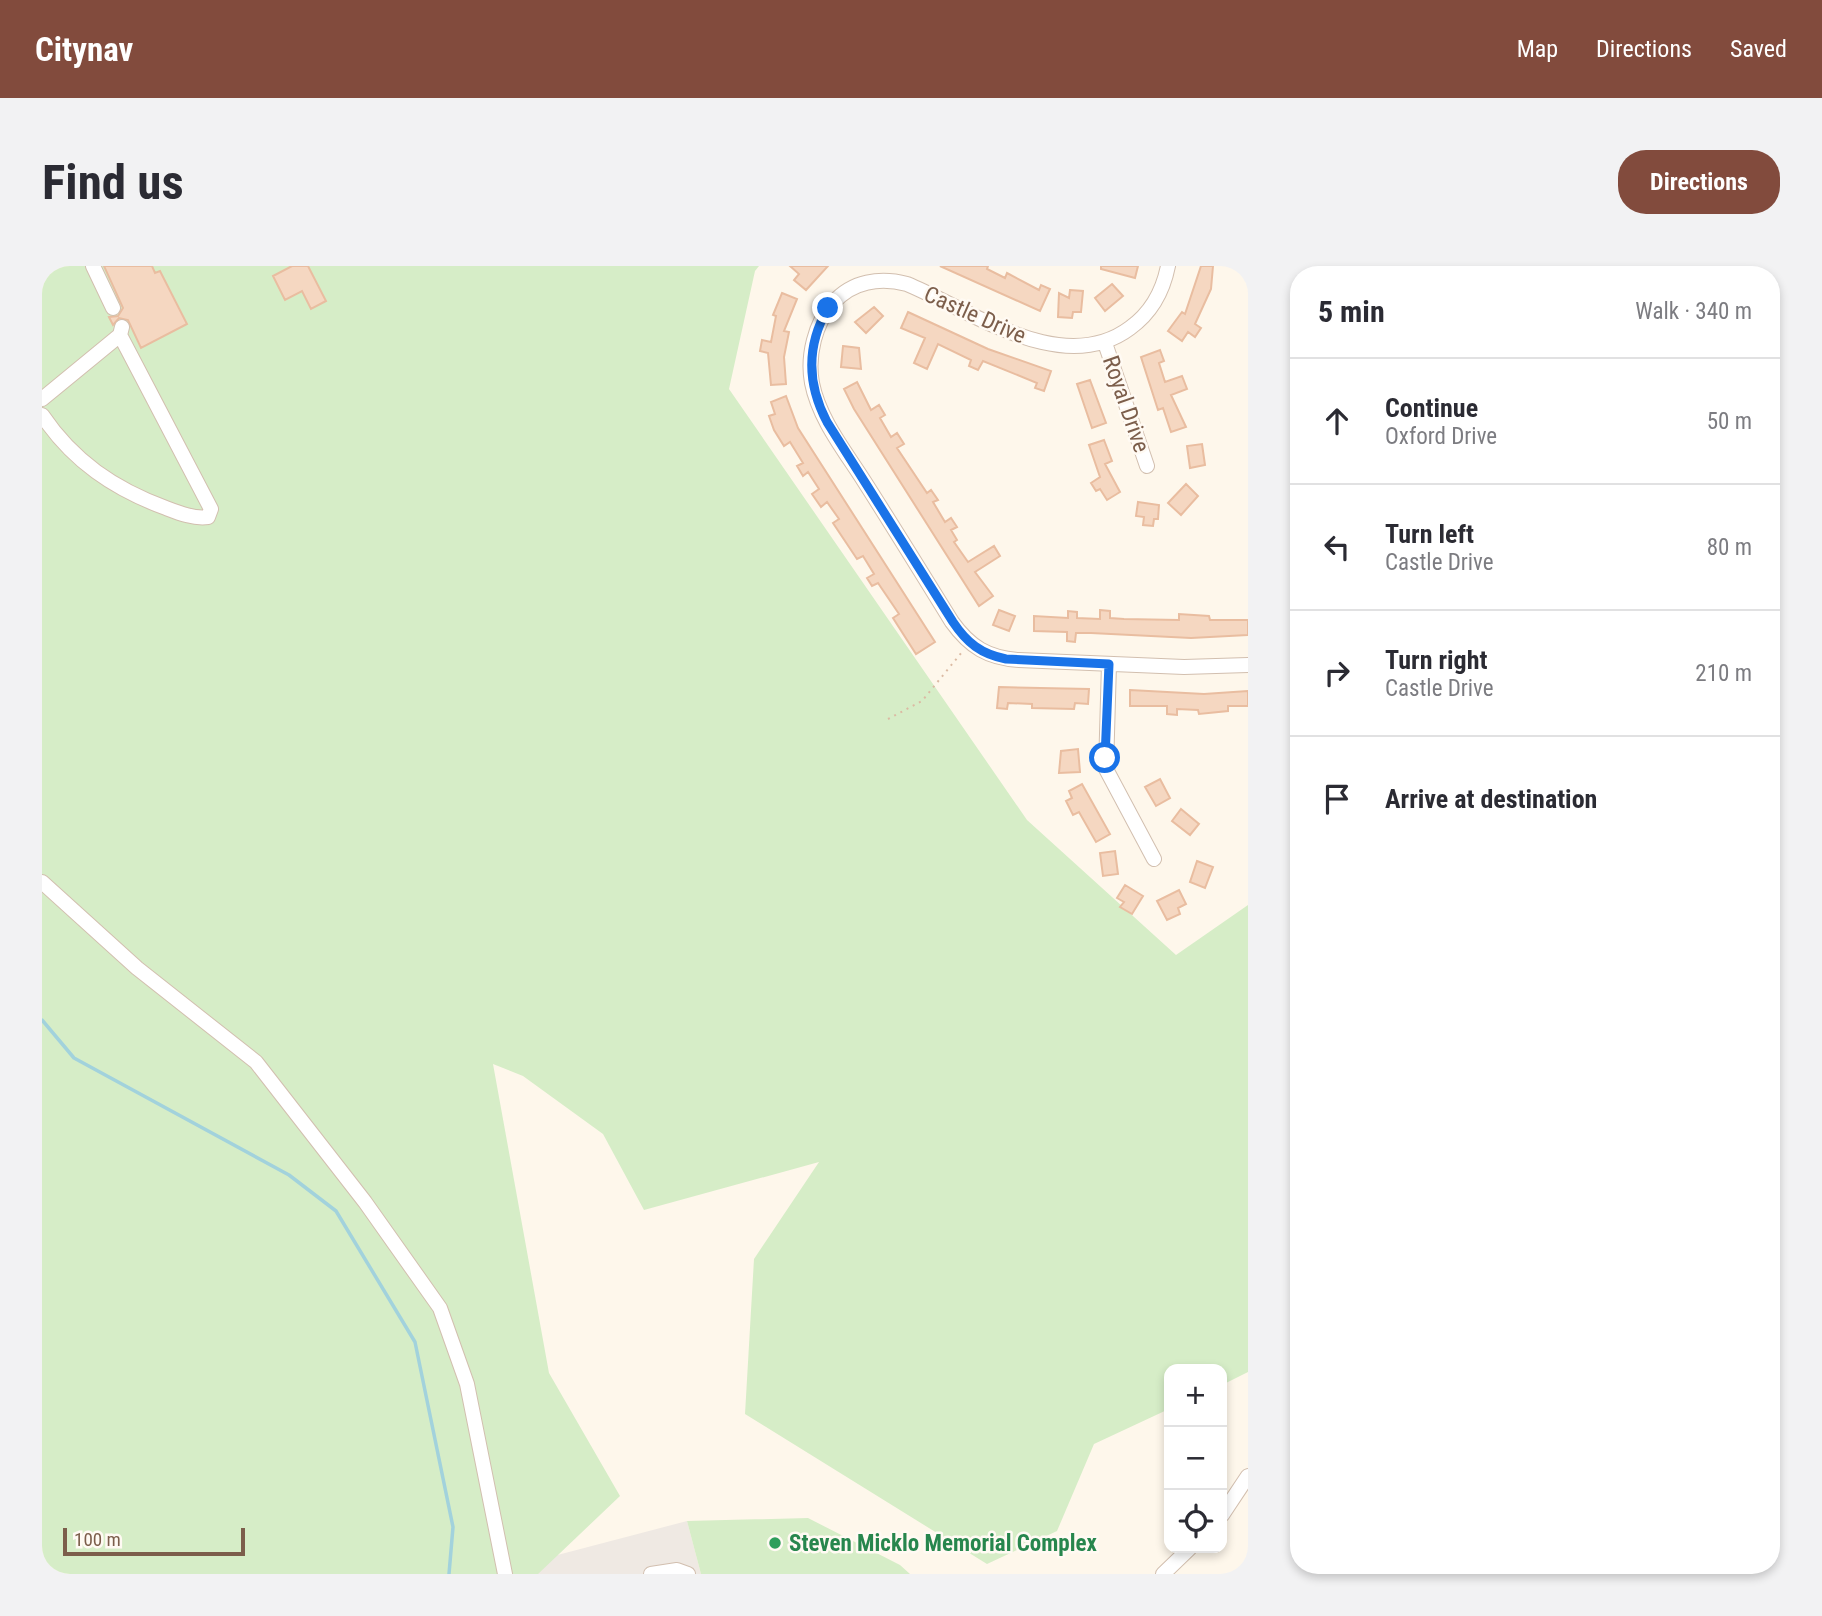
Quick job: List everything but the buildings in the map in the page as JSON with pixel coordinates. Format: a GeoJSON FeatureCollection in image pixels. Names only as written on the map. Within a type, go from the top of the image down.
{"type":"FeatureCollection","features":[{"type":"Feature","properties":{"kind":"street"},"geometry":{"type":"LineString","coordinates":[[93,266],[113,308]]}},
{"type":"Feature","properties":{"kind":"street","name":"Castle Drive"},"geometry":{"type":"LineString","coordinates":[[1168,266],[1161,290],[1146,314],[1125,332],[1104,343],[1078,348],[1042,344],[896,281],[859,285],[837,299],[822,318],[814,343],[811,371],[821,410],[953,622],[969,643],[992,656],[1006,659],[1184,667],[1248,664]]}},
{"type":"Feature","properties":{"kind":"street"},"geometry":{"type":"LineString","coordinates":[[42,399],[121,330],[211,509],[208,517],[177,513],[137,498],[71,452],[42,415]]}},
{"type":"Feature","properties":{"kind":"street","name":"Royal Drive"},"geometry":{"type":"LineString","coordinates":[[1104,343],[1147,466]]}},
{"type":"Feature","properties":{"kind":"street"},"geometry":{"type":"LineString","coordinates":[[1109,664],[1106,769],[1154,859]]}},
{"type":"Feature","properties":{"kind":"street"},"geometry":{"type":"LineString","coordinates":[[42,882],[137,968],[256,1062],[365,1202],[440,1308],[467,1384],[505,1574]]}},
{"type":"Feature","properties":{"kind":"street"},"geometry":{"type":"LineString","coordinates":[[1227,1508],[1248,1476]]}},
{"type":"Feature","properties":{"kind":"street"},"geometry":{"type":"LineString","coordinates":[[1163,1574],[1185,1553]]}},
{"type":"Feature","properties":{"kind":"street"},"geometry":{"type":"LineString","coordinates":[[651,1574],[677,1570],[688,1574]]}},
{"type":"Feature","properties":{"kind":"path"},"geometry":{"type":"LineString","coordinates":[[888,719],[922,701],[969,643]]}},
{"type":"Feature","properties":{"kind":"shaded area"},"geometry":{"type":"Polygon","coordinates":[[[687,1521],[701,1574],[509,1574],[508,1568],[687,1521]]]}},
{"type":"Feature","properties":{"kind":"green space"},"geometry":{"type":"Polygon","coordinates":[[[42,266],[759,266],[755,271],[729,389],[1027,820],[1176,955],[1248,905],[1248,1372],[1227,1382],[1227,1364],[1164,1364],[1164,1411],[1094,1444],[1057,1531],[987,1564],[745,1414],[754,1259],[819,1162],[644,1210],[603,1134],[523,1076],[493,1064],[549,1373],[620,1496],[538,1574],[42,1574],[42,266]]]}},
{"type":"Feature","properties":{"kind":"green space","name":"Steven Micklo Memorial Complex"},"geometry":{"type":"Polygon","coordinates":[[[808,1518],[900,1565],[910,1574],[701,1574],[687,1521],[808,1518]]]}},
{"type":"Feature","properties":{"kind":"waterway"},"geometry":{"type":"LineString","coordinates":[[42,1020],[74,1058],[289,1175],[336,1211],[415,1342],[453,1527],[449,1574]]}},
{"type":"Feature","properties":{"kind":"place","name":"Steven Micklo Memorial Complex"},"geometry":{"type":"Point","coordinates":[775,1543]}},
{"type":"Feature","properties":{"kind":"route"},"geometry":{"type":"LineString","coordinates":[[828,308],[817,330],[811,357],[812,383],[827,422],[960,634],[969,643],[992,656],[1006,659],[1109,664],[1105,758]]}}]}
